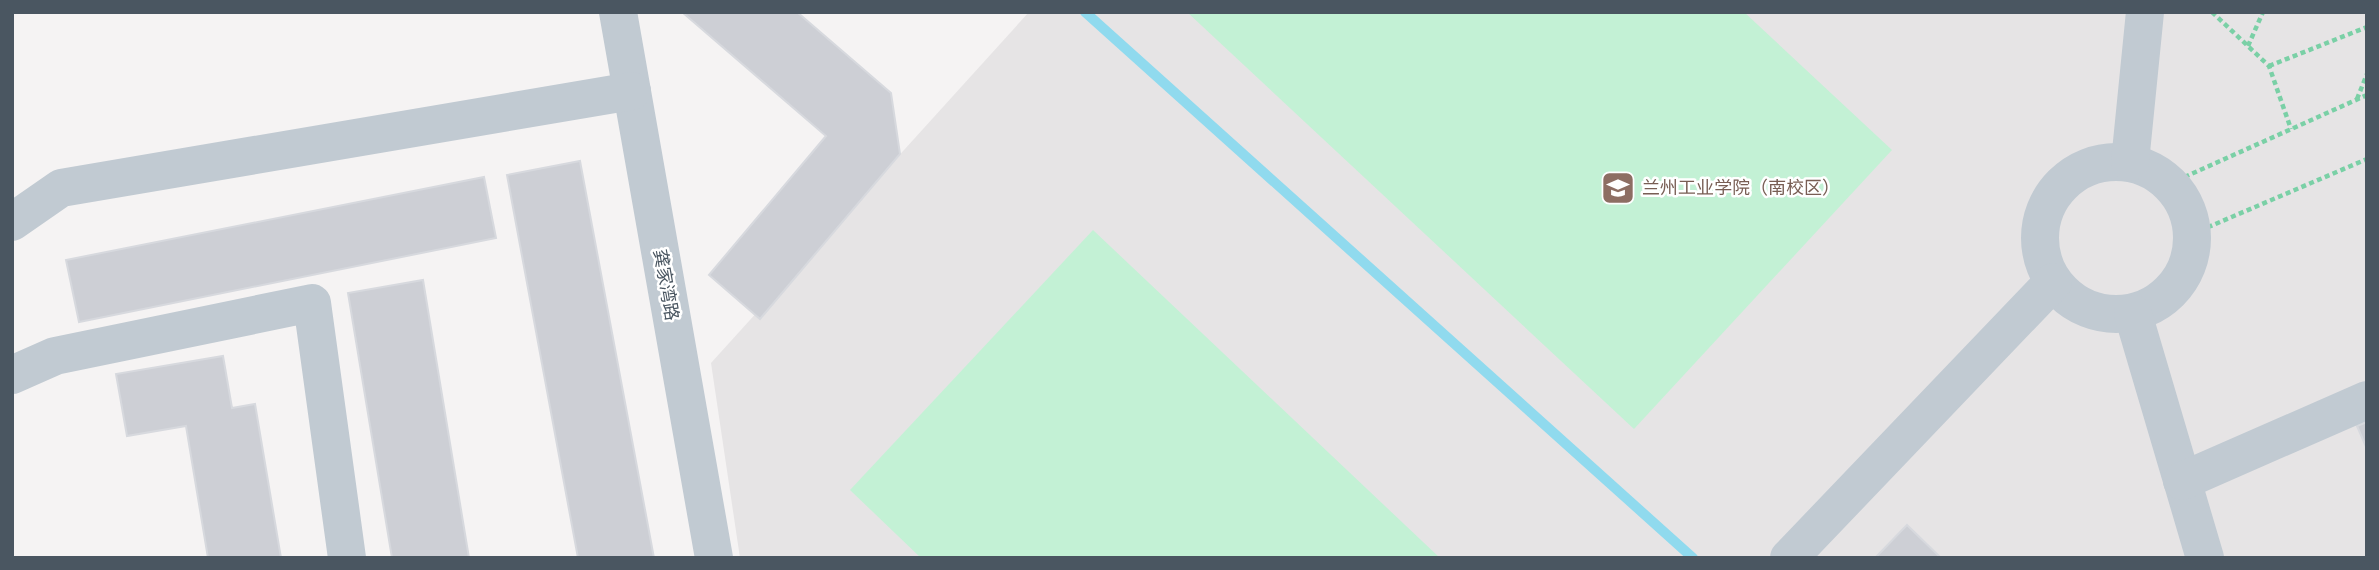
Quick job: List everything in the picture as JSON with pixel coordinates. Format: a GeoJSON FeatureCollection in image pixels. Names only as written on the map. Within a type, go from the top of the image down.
{"type":"FeatureCollection","features":[{"type":"Feature","properties":{"kind":"street","name":"龚家湾路"},"geometry":{"type":"LineString","coordinates":[[618,12],[714,558]]}},
{"type":"Feature","properties":{"kind":"street"},"geometry":{"type":"LineString","coordinates":[[2130,162],[2144,12]]}},
{"type":"Feature","properties":{"kind":"street"},"geometry":{"type":"LineString","coordinates":[[12,222],[61,188],[632,91]]}},
{"type":"Feature","properties":{"kind":"street"},"geometry":{"type":"LineString","coordinates":[[2130,162],[2158,173],[2169,184],[2180,194],[2191,222],[2192,252],[2181,280],[2160,301],[2133,313],[2103,314],[2075,303],[2053,282],[2041,255],[2040,225],[2052,197],[2072,175],[2100,163],[2130,162]]}},
{"type":"Feature","properties":{"kind":"street"},"geometry":{"type":"LineString","coordinates":[[1789,558],[2053,282]]}},
{"type":"Feature","properties":{"kind":"street"},"geometry":{"type":"LineString","coordinates":[[12,375],[55,356],[312,303],[346,558]]}},
{"type":"Feature","properties":{"kind":"street"},"geometry":{"type":"LineString","coordinates":[[2133,313],[2205,558]]}},
{"type":"Feature","properties":{"kind":"street"},"geometry":{"type":"LineString","coordinates":[[2182,481],[2367,400]]}},
{"type":"Feature","properties":{"kind":"path"},"geometry":{"type":"LineString","coordinates":[[2212,12],[2269,66],[2291,129]]}},
{"type":"Feature","properties":{"kind":"path"},"geometry":{"type":"LineString","coordinates":[[2248,46],[2263,12]]}},
{"type":"Feature","properties":{"kind":"path"},"geometry":{"type":"LineString","coordinates":[[2269,66],[2367,27]]}},
{"type":"Feature","properties":{"kind":"path"},"geometry":{"type":"LineString","coordinates":[[2357,100],[2367,74]]}},
{"type":"Feature","properties":{"kind":"path"},"geometry":{"type":"LineString","coordinates":[[2169,184],[2367,95]]}},
{"type":"Feature","properties":{"kind":"path"},"geometry":{"type":"LineString","coordinates":[[2192,234],[2367,159]]}},
{"type":"Feature","properties":{"kind":"shaded area","name":"兰州工业学院（南校区）"},"geometry":{"type":"Polygon","coordinates":[[[1029,12],[2367,12],[2367,558],[740,558],[711,363],[1029,12]]]}},
{"type":"Feature","properties":{"kind":"green space"},"geometry":{"type":"Polygon","coordinates":[[[1187,12],[1744,12],[1892,150],[1634,429],[1187,12]]]}},
{"type":"Feature","properties":{"kind":"green space"},"geometry":{"type":"Polygon","coordinates":[[[1093,230],[1440,558],[921,558],[850,490],[1093,230]]]}},
{"type":"Feature","properties":{"kind":"building"},"geometry":{"type":"Polygon","coordinates":[[[682,12],[797,12],[891,93],[900,154],[760,319],[709,275],[826,136],[682,12]]]}},
{"type":"Feature","properties":{"kind":"building"},"geometry":{"type":"Polygon","coordinates":[[[580,161],[654,558],[578,558],[507,175],[580,161]]]}},
{"type":"Feature","properties":{"kind":"building"},"geometry":{"type":"Polygon","coordinates":[[[484,177],[496,238],[79,322],[66,260],[484,177]]]}},
{"type":"Feature","properties":{"kind":"building"},"geometry":{"type":"Polygon","coordinates":[[[423,280],[469,558],[392,558],[348,293],[423,280]]]}},
{"type":"Feature","properties":{"kind":"building"},"geometry":{"type":"Polygon","coordinates":[[[223,356],[232,408],[255,404],[281,558],[208,558],[186,426],[127,436],[116,374],[223,356]]]}},
{"type":"Feature","properties":{"kind":"building"},"geometry":{"type":"Polygon","coordinates":[[[2367,422],[2367,449],[2357,426],[2367,422]]]}},
{"type":"Feature","properties":{"kind":"building"},"geometry":{"type":"Polygon","coordinates":[[[1907,525],[1941,558],[1875,558],[1907,525]]]}},
{"type":"Feature","properties":{"kind":"waterway"},"geometry":{"type":"LineString","coordinates":[[1085,12],[1693,558]]}},
{"type":"Feature","properties":{"kind":"place","name":"兰州工业学院（南校区）"},"geometry":{"type":"Point","coordinates":[1618,188]}}]}
